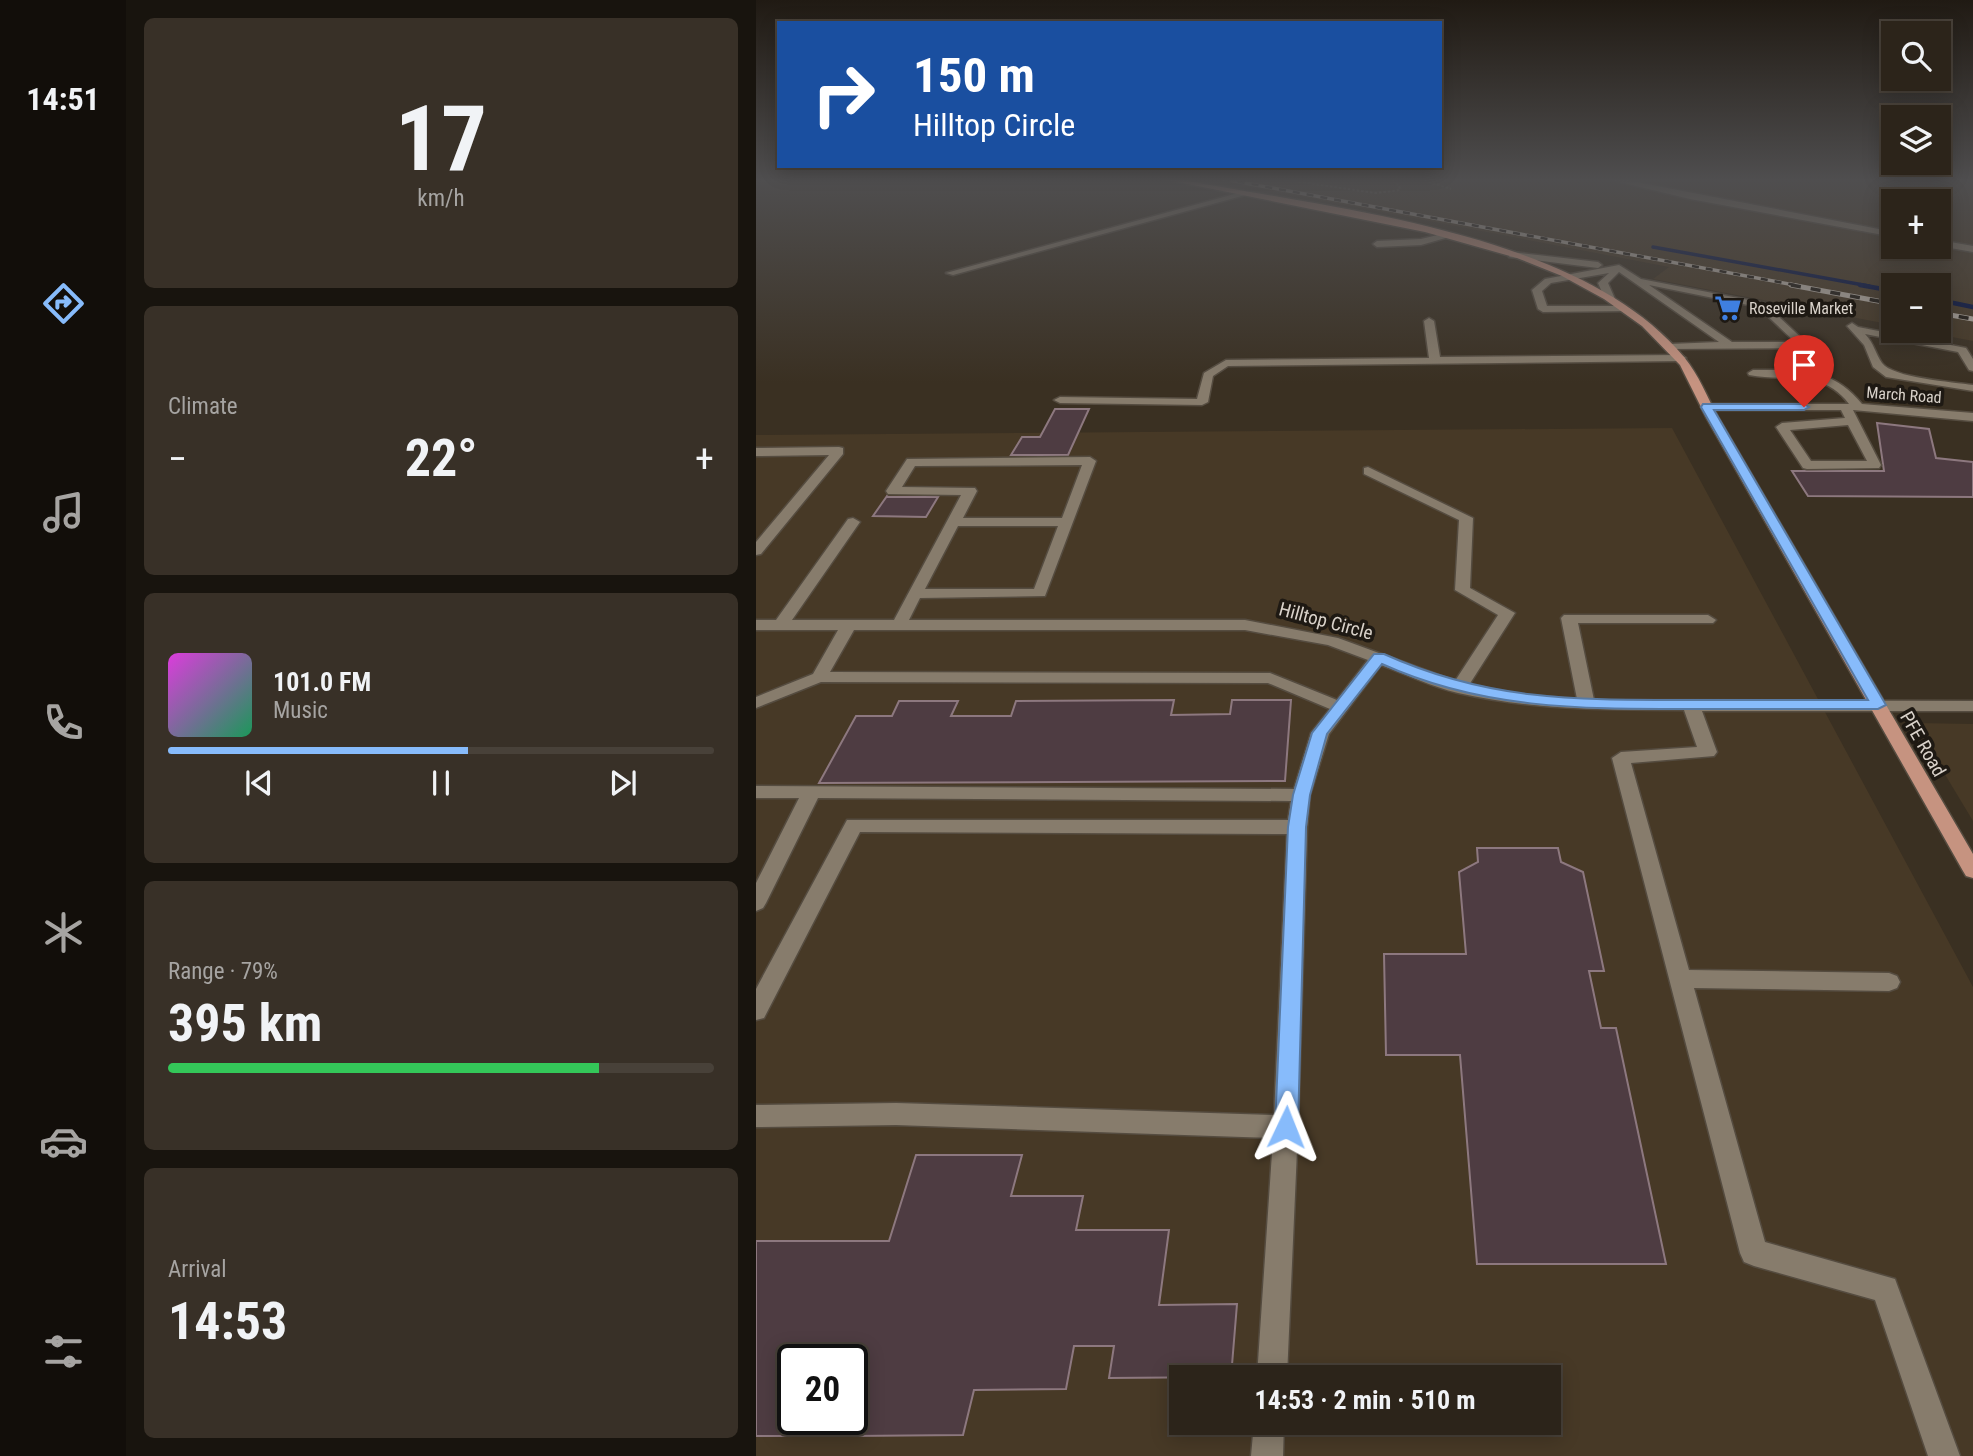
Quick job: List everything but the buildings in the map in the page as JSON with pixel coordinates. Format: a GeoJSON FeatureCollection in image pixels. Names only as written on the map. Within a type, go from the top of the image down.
{"type":"FeatureCollection","features":[{"type":"Feature","properties":{"kind":"main road","name":"PFE Road"},"geometry":{"type":"LineString","coordinates":[[1485,247],[1568,276],[1610,299],[1681,358],[1973,872]]}},
{"type":"Feature","properties":{"kind":"street"},"geometry":{"type":"LineString","coordinates":[[950,274],[1051,247]]}},
{"type":"Feature","properties":{"kind":"street"},"geometry":{"type":"LineString","coordinates":[[1512,255],[1619,268],[1730,345]]}},
{"type":"Feature","properties":{"kind":"street"},"geometry":{"type":"LineString","coordinates":[[1619,268],[1548,281],[1537,290],[1543,309],[1625,309]]}},
{"type":"Feature","properties":{"kind":"street"},"geometry":{"type":"LineString","coordinates":[[1610,299],[1603,283],[1619,268]]}},
{"type":"Feature","properties":{"kind":"street"},"geometry":{"type":"LineString","coordinates":[[1637,279],[1761,305],[1804,345],[1670,347]]}},
{"type":"Feature","properties":{"kind":"street"},"geometry":{"type":"LineString","coordinates":[[1429,321],[1435,361]]}},
{"type":"Feature","properties":{"kind":"street"},"geometry":{"type":"LineString","coordinates":[[1973,368],[1962,350],[1854,328],[1869,344],[1877,365],[1890,375],[1973,388]]}},
{"type":"Feature","properties":{"kind":"street"},"geometry":{"type":"LineString","coordinates":[[1060,400],[1202,402],[1208,375],[1226,363],[1681,358]]}},
{"type":"Feature","properties":{"kind":"street"},"geometry":{"type":"LineString","coordinates":[[1753,373],[1816,374],[1849,393],[1858,407]]}},
{"type":"Feature","properties":{"kind":"street"},"geometry":{"type":"LineString","coordinates":[[1956,385],[1973,402]]}},
{"type":"Feature","properties":{"kind":"street","name":"March Road"},"geometry":{"type":"LineString","coordinates":[[1707,407],[1858,407],[1972,415]]}},
{"type":"Feature","properties":{"kind":"street"},"geometry":{"type":"LineString","coordinates":[[1844,407],[1852,421],[1875,465],[1807,465],[1782,427],[1852,421]]}},
{"type":"Feature","properties":{"kind":"street"},"geometry":{"type":"LineString","coordinates":[[756,452],[839,451],[756,551]]}},
{"type":"Feature","properties":{"kind":"street"},"geometry":{"type":"LineString","coordinates":[[899,625],[915,594],[953,522],[970,491],[893,491],[911,463],[1090,461],[1040,593],[915,594]]}},
{"type":"Feature","properties":{"kind":"street"},"geometry":{"type":"LineString","coordinates":[[1368,471],[1466,518],[1462,590],[1507,613],[1459,688]]}},
{"type":"Feature","properties":{"kind":"street"},"geometry":{"type":"LineString","coordinates":[[780,625],[853,522]]}},
{"type":"Feature","properties":{"kind":"street"},"geometry":{"type":"LineString","coordinates":[[953,522],[1067,522]]}},
{"type":"Feature","properties":{"kind":"street"},"geometry":{"type":"LineString","coordinates":[[1587,705],[1569,618],[1708,620]]}},
{"type":"Feature","properties":{"kind":"street","name":"Hilltop Circle"},"geometry":{"type":"LineString","coordinates":[[756,625],[1245,625],[1332,641],[1459,688],[1524,700],[1587,705],[1973,706]]}},
{"type":"Feature","properties":{"kind":"street"},"geometry":{"type":"LineString","coordinates":[[819,677],[849,625]]}},
{"type":"Feature","properties":{"kind":"street"},"geometry":{"type":"LineString","coordinates":[[1273,1365],[1286,1127],[1297,827],[1301,795],[1320,733],[1379,657]]}},
{"type":"Feature","properties":{"kind":"street"},"geometry":{"type":"LineString","coordinates":[[756,703],[819,677],[1270,678],[1340,707]]}},
{"type":"Feature","properties":{"kind":"street"},"geometry":{"type":"LineString","coordinates":[[1691,705],[1708,752],[1621,758],[1754,1253],[1885,1289],[1944,1456]]}},
{"type":"Feature","properties":{"kind":"street"},"geometry":{"type":"LineString","coordinates":[[756,792],[1301,795]]}},
{"type":"Feature","properties":{"kind":"street"},"geometry":{"type":"LineString","coordinates":[[756,903],[812,792]]}},
{"type":"Feature","properties":{"kind":"street"},"geometry":{"type":"LineString","coordinates":[[756,1012],[854,825],[1297,827]]}},
{"type":"Feature","properties":{"kind":"street"},"geometry":{"type":"LineString","coordinates":[[1681,979],[1889,982]]}},
{"type":"Feature","properties":{"kind":"street"},"geometry":{"type":"LineString","coordinates":[[756,1116],[896,1114],[1286,1127]]}},
{"type":"Feature","properties":{"kind":"street"},"geometry":{"type":"LineString","coordinates":[[1267,1456],[1268,1435]]}},
{"type":"Feature","properties":{"kind":"shaded area"},"geometry":{"type":"Polygon","coordinates":[[[1564,247],[1881,247],[1881,259],[1951,259],[1951,247],[1973,247],[1973,341],[1951,337],[1951,273],[1881,273],[1881,323],[1653,279],[1669,267],[1564,247]]]}},
{"type":"Feature","properties":{"kind":"shaded area"},"geometry":{"type":"Polygon","coordinates":[[[1672,428],[1973,987],[1973,1456],[756,1456],[756,435],[1672,428]]]}},
{"type":"Feature","properties":{"kind":"shaded area"},"geometry":{"type":"Polygon","coordinates":[[[1914,723],[1973,724],[1973,821],[1914,723]]]}},
{"type":"Feature","properties":{"kind":"waterway"},"geometry":{"type":"LineString","coordinates":[[1653,247],[1869,286]]}},
{"type":"Feature","properties":{"kind":"waterway"},"geometry":{"type":"LineString","coordinates":[[1860,285],[1881,289]]}},
{"type":"Feature","properties":{"kind":"waterway"},"geometry":{"type":"LineString","coordinates":[[1951,302],[1973,307]]}},
{"type":"Feature","properties":{"kind":"railway"},"geometry":{"type":"LineString","coordinates":[[1590,247],[1800,286]]}},
{"type":"Feature","properties":{"kind":"railway"},"geometry":{"type":"LineString","coordinates":[[1791,285],[1881,302]]}},
{"type":"Feature","properties":{"kind":"railway"},"geometry":{"type":"LineString","coordinates":[[1951,315],[1973,319]]}},
{"type":"Feature","properties":{"kind":"place","name":"Roseville Market"},"geometry":{"type":"Point","coordinates":[1728,308]}},
{"type":"Feature","properties":{"kind":"route"},"geometry":{"type":"LineString","coordinates":[[1286,1127],[1297,827],[1301,795],[1320,733],[1379,657],[1459,688],[1524,700],[1587,705],[1878,705],[1707,407],[1804,407]]}}]}
